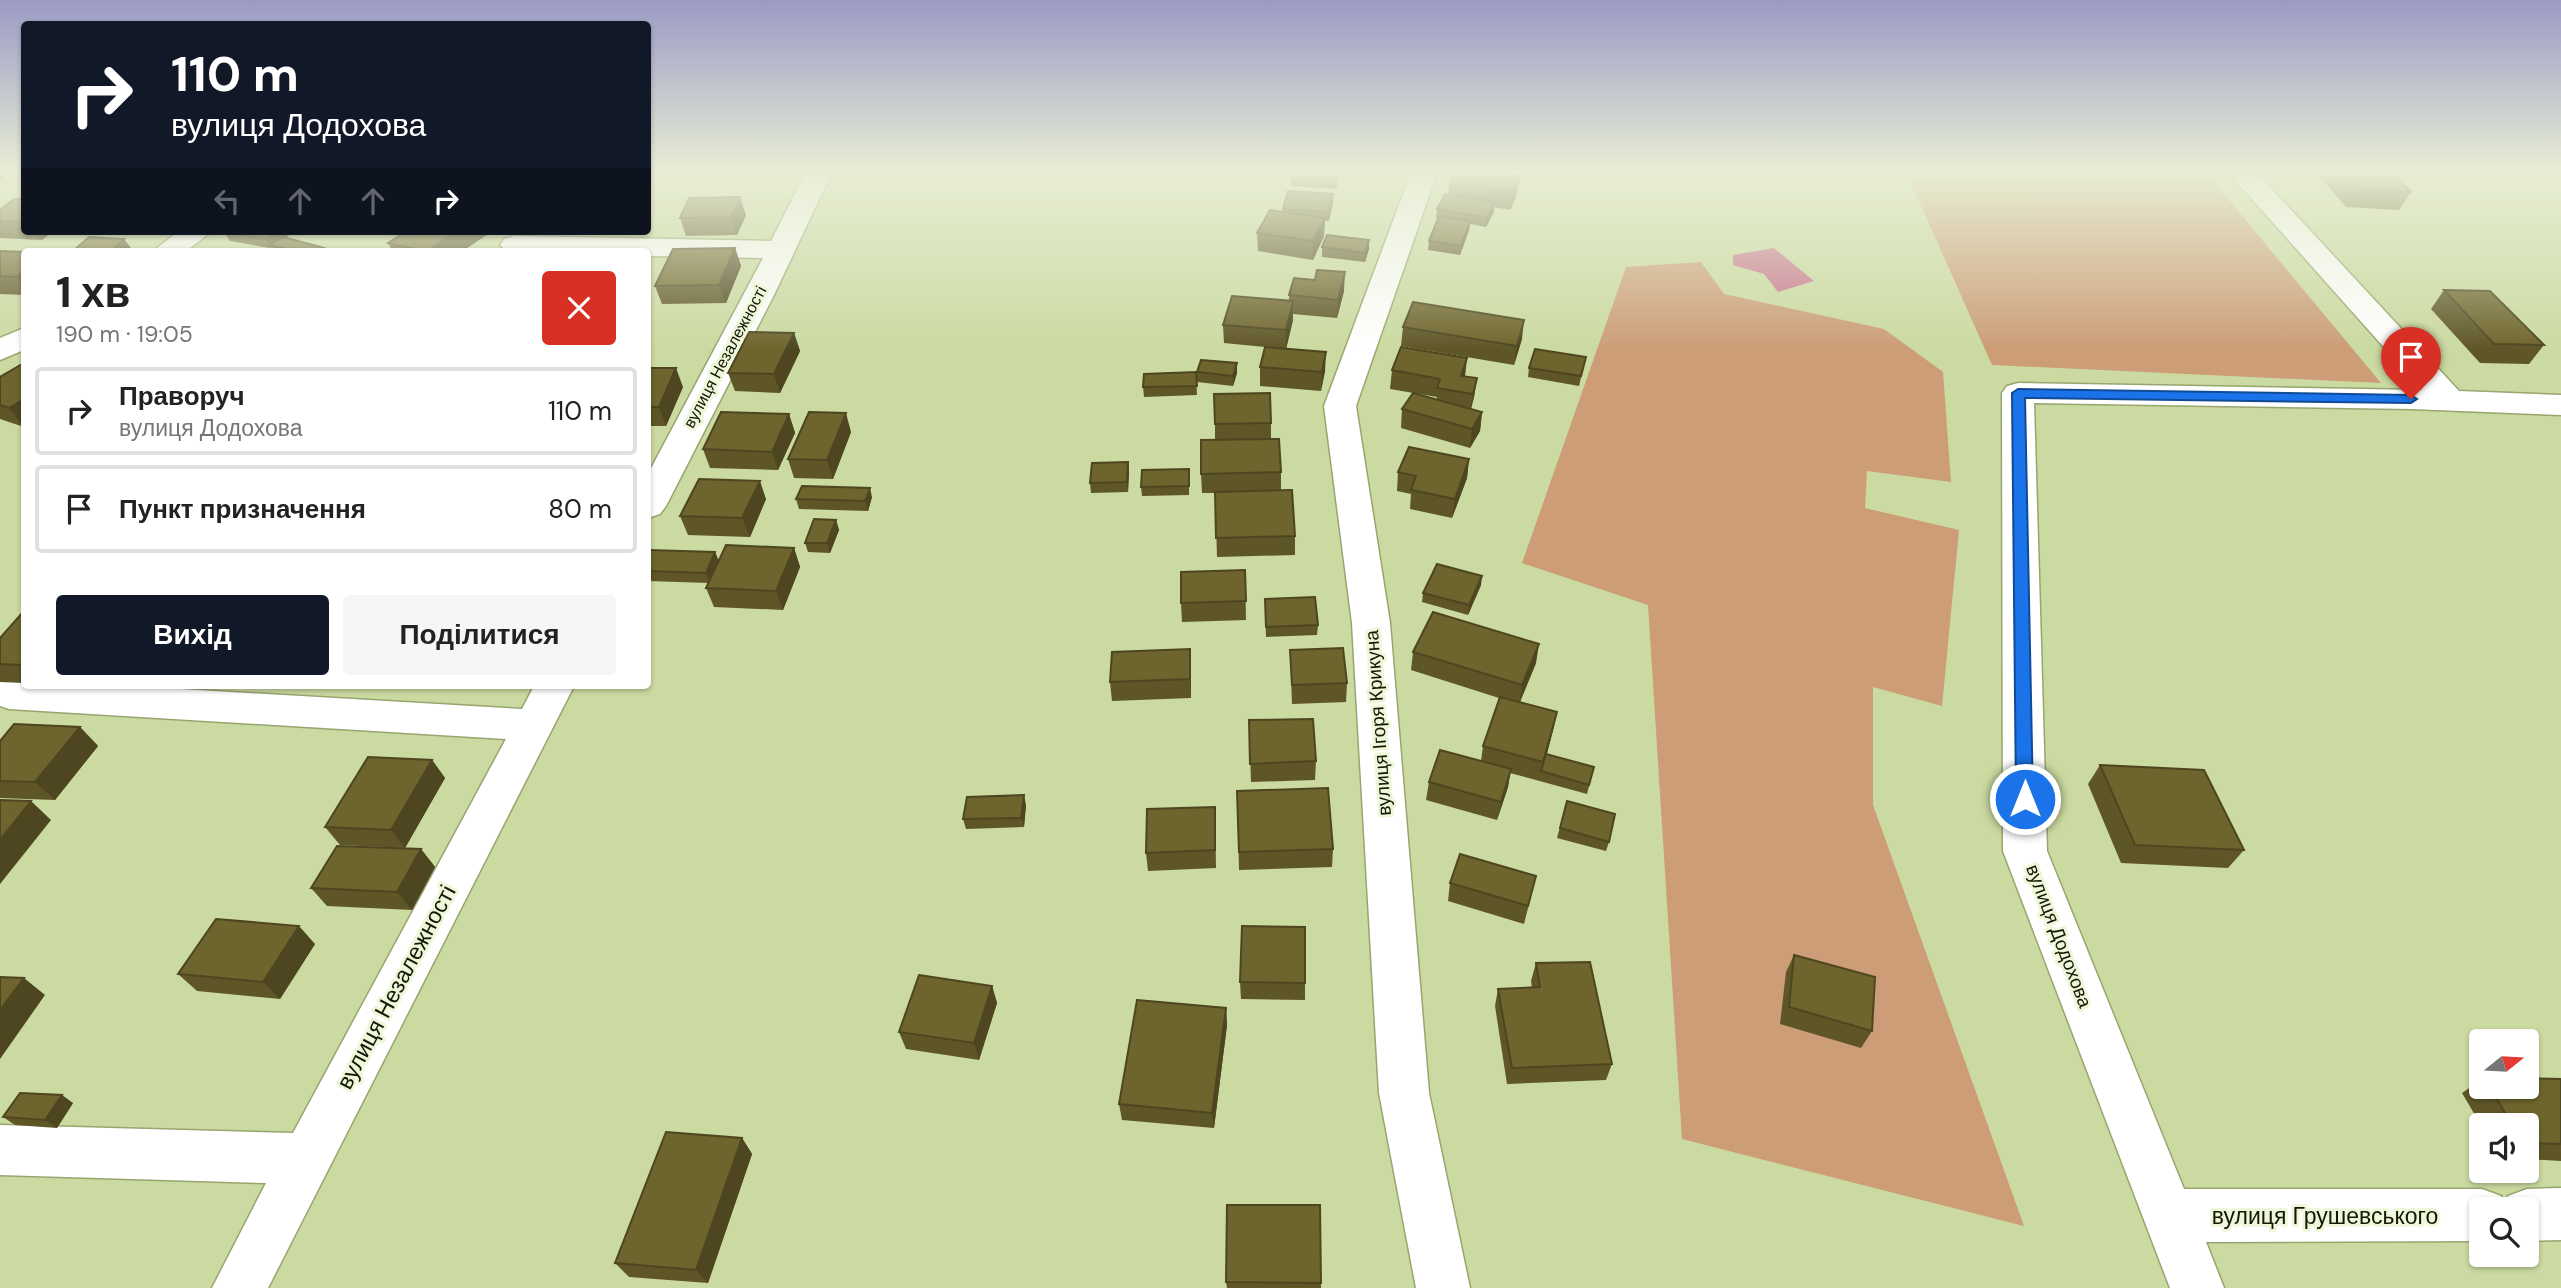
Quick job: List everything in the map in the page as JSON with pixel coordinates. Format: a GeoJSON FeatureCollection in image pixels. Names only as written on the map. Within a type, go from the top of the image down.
{"type":"FeatureCollection","features":[{"type":"Feature","properties":{"kind":"street","name":"вулиця Незалежності"},"geometry":{"type":"LineString","coordinates":[[651,494],[663,447],[791,230]]}},
{"type":"Feature","properties":{"kind":"street","name":"вулиця Ігоря Крикуна"},"geometry":{"type":"LineString","coordinates":[[1403,230],[1340,406],[1371,623],[1404,1093],[1443,1288]]}},
{"type":"Feature","properties":{"kind":"street"},"geometry":{"type":"LineString","coordinates":[[2294,230],[2449,400]]}},
{"type":"Feature","properties":{"kind":"street"},"geometry":{"type":"LineString","coordinates":[[172,248],[192,235]]}},
{"type":"Feature","properties":{"kind":"street"},"geometry":{"type":"LineString","coordinates":[[514,245],[781,250]]}},
{"type":"Feature","properties":{"kind":"street"},"geometry":{"type":"LineString","coordinates":[[0,351],[21,339]]}},
{"type":"Feature","properties":{"kind":"street","name":"вулиця Додохова"},"geometry":{"type":"LineString","coordinates":[[2197,1288],[2025,851],[2018,393],[2449,400],[2561,405]]}},
{"type":"Feature","properties":{"kind":"street"},"geometry":{"type":"LineString","coordinates":[[9,694],[544,705]]}},
{"type":"Feature","properties":{"kind":"street","name":"вулиця Незалежності"},"geometry":{"type":"LineString","coordinates":[[239,1288],[544,705]]}},
{"type":"Feature","properties":{"kind":"street"},"geometry":{"type":"LineString","coordinates":[[0,1150],[306,1159]]}},
{"type":"Feature","properties":{"kind":"street"},"geometry":{"type":"LineString","coordinates":[[2539,1215],[2561,1214]]}},
{"type":"Feature","properties":{"kind":"street","name":"вулиця Грушевського"},"geometry":{"type":"LineString","coordinates":[[2169,1216],[2469,1215]]}},
{"type":"Feature","properties":{"kind":"shaded area"},"geometry":{"type":"Polygon","coordinates":[[[1932,230],[2254,230],[2381,383],[1992,365],[1932,230]]]}},
{"type":"Feature","properties":{"kind":"shaded area"},"geometry":{"type":"Polygon","coordinates":[[[1774,248],[1814,281],[1778,292],[1764,274],[1733,265],[1733,255],[1774,248]]]}},
{"type":"Feature","properties":{"kind":"shaded area"},"geometry":{"type":"Polygon","coordinates":[[[1701,262],[1724,294],[1884,329],[1943,372],[1951,482],[1867,471],[1865,508],[1959,530],[1942,706],[1873,687],[1873,805],[2024,1226],[1682,1139],[1648,605],[1522,563],[1626,267],[1701,262]]]}},
{"type":"Feature","properties":{"kind":"building"},"geometry":{"type":"Polygon","coordinates":[[[1259,230],[1319,230],[1313,241],[1257,233],[1259,230]]]}},
{"type":"Feature","properties":{"kind":"building"},"geometry":{"type":"Polygon","coordinates":[[[1433,230],[1467,230],[1461,246],[1429,241],[1433,230]]]}},
{"type":"Feature","properties":{"kind":"building"},"geometry":{"type":"Polygon","coordinates":[[[242,235],[271,235],[265,239],[242,235]]]}},
{"type":"Feature","properties":{"kind":"building"},"geometry":{"type":"Polygon","coordinates":[[[401,235],[451,235],[432,248],[409,248],[388,243],[401,235]]]}},
{"type":"Feature","properties":{"kind":"building"},"geometry":{"type":"Polygon","coordinates":[[[1327,235],[1369,240],[1365,253],[1322,247],[1327,235]]]}},
{"type":"Feature","properties":{"kind":"building"},"geometry":{"type":"Polygon","coordinates":[[[89,237],[124,239],[114,248],[76,248],[89,237]]]}},
{"type":"Feature","properties":{"kind":"building"},"geometry":{"type":"Polygon","coordinates":[[[283,237],[324,248],[282,248],[270,245],[283,237]]]}},
{"type":"Feature","properties":{"kind":"building"},"geometry":{"type":"Polygon","coordinates":[[[735,248],[719,285],[655,286],[673,249],[735,248]]]}},
{"type":"Feature","properties":{"kind":"building"},"geometry":{"type":"Polygon","coordinates":[[[0,251],[21,252],[21,274],[17,277],[0,276],[0,251]]]}},
{"type":"Feature","properties":{"kind":"building"},"geometry":{"type":"Polygon","coordinates":[[[1317,270],[1345,272],[1338,300],[1289,295],[1294,278],[1315,280],[1317,270]]]}},
{"type":"Feature","properties":{"kind":"building"},"geometry":{"type":"Polygon","coordinates":[[[2444,290],[2490,291],[2544,345],[2494,344],[2444,290]]]}},
{"type":"Feature","properties":{"kind":"building"},"geometry":{"type":"Polygon","coordinates":[[[1232,296],[1293,301],[1286,330],[1223,325],[1232,296]]]}},
{"type":"Feature","properties":{"kind":"building"},"geometry":{"type":"Polygon","coordinates":[[[1413,302],[1524,320],[1517,346],[1403,327],[1413,302]]]}},
{"type":"Feature","properties":{"kind":"building"},"geometry":{"type":"Polygon","coordinates":[[[749,332],[794,333],[774,374],[728,373],[749,332]]]}},
{"type":"Feature","properties":{"kind":"building"},"geometry":{"type":"Polygon","coordinates":[[[1265,347],[1326,352],[1322,372],[1260,367],[1265,347]]]}},
{"type":"Feature","properties":{"kind":"building"},"geometry":{"type":"Polygon","coordinates":[[[1401,347],[1467,358],[1461,376],[1477,378],[1473,394],[1437,388],[1440,379],[1392,370],[1401,347]]]}},
{"type":"Feature","properties":{"kind":"building"},"geometry":{"type":"Polygon","coordinates":[[[1535,349],[1586,357],[1581,376],[1529,368],[1535,349]]]}},
{"type":"Feature","properties":{"kind":"building"},"geometry":{"type":"Polygon","coordinates":[[[1201,360],[1237,363],[1233,376],[1197,372],[1201,360]]]}},
{"type":"Feature","properties":{"kind":"building"},"geometry":{"type":"Polygon","coordinates":[[[21,365],[21,401],[9,408],[0,405],[0,377],[21,365]]]}},
{"type":"Feature","properties":{"kind":"building"},"geometry":{"type":"Polygon","coordinates":[[[651,368],[676,368],[659,407],[651,407],[651,368]]]}},
{"type":"Feature","properties":{"kind":"building"},"geometry":{"type":"Polygon","coordinates":[[[1196,372],[1197,386],[1143,387],[1144,374],[1196,372]]]}},
{"type":"Feature","properties":{"kind":"building"},"geometry":{"type":"Polygon","coordinates":[[[1270,393],[1271,423],[1215,424],[1214,394],[1270,393]]]}},
{"type":"Feature","properties":{"kind":"building"},"geometry":{"type":"Polygon","coordinates":[[[1413,393],[1482,412],[1472,429],[1402,409],[1413,393]]]}},
{"type":"Feature","properties":{"kind":"building"},"geometry":{"type":"Polygon","coordinates":[[[721,412],[789,414],[772,452],[703,449],[721,412]]]}},
{"type":"Feature","properties":{"kind":"building"},"geometry":{"type":"Polygon","coordinates":[[[809,412],[846,413],[827,460],[788,459],[809,412]]]}},
{"type":"Feature","properties":{"kind":"building"},"geometry":{"type":"Polygon","coordinates":[[[1279,439],[1281,472],[1201,474],[1201,440],[1279,439]]]}},
{"type":"Feature","properties":{"kind":"building"},"geometry":{"type":"Polygon","coordinates":[[[1409,447],[1469,459],[1455,499],[1411,490],[1416,476],[1398,472],[1409,447]]]}},
{"type":"Feature","properties":{"kind":"building"},"geometry":{"type":"Polygon","coordinates":[[[1128,462],[1127,482],[1090,483],[1092,463],[1128,462]]]}},
{"type":"Feature","properties":{"kind":"building"},"geometry":{"type":"Polygon","coordinates":[[[1189,469],[1189,486],[1141,487],[1142,470],[1189,469]]]}},
{"type":"Feature","properties":{"kind":"building"},"geometry":{"type":"Polygon","coordinates":[[[699,479],[760,481],[742,518],[680,516],[699,479]]]}},
{"type":"Feature","properties":{"kind":"building"},"geometry":{"type":"Polygon","coordinates":[[[802,486],[870,488],[865,501],[796,499],[802,486]]]}},
{"type":"Feature","properties":{"kind":"building"},"geometry":{"type":"Polygon","coordinates":[[[1292,490],[1295,536],[1216,538],[1215,492],[1292,490]]]}},
{"type":"Feature","properties":{"kind":"building"},"geometry":{"type":"Polygon","coordinates":[[[814,519],[836,520],[827,543],[805,543],[814,519]]]}},
{"type":"Feature","properties":{"kind":"building"},"geometry":{"type":"Polygon","coordinates":[[[726,545],[794,548],[776,591],[706,588],[726,545]]]}},
{"type":"Feature","properties":{"kind":"building"},"geometry":{"type":"Polygon","coordinates":[[[651,550],[715,552],[706,573],[651,571],[651,550]]]}},
{"type":"Feature","properties":{"kind":"building"},"geometry":{"type":"Polygon","coordinates":[[[1437,564],[1482,576],[1469,605],[1423,593],[1437,564]]]}},
{"type":"Feature","properties":{"kind":"building"},"geometry":{"type":"Polygon","coordinates":[[[1245,570],[1246,601],[1181,603],[1181,572],[1245,570]]]}},
{"type":"Feature","properties":{"kind":"building"},"geometry":{"type":"Polygon","coordinates":[[[1315,597],[1318,625],[1266,627],[1265,599],[1315,597]]]}},
{"type":"Feature","properties":{"kind":"building"},"geometry":{"type":"Polygon","coordinates":[[[1433,612],[1539,644],[1522,685],[1413,652],[1433,612]]]}},
{"type":"Feature","properties":{"kind":"building"},"geometry":{"type":"Polygon","coordinates":[[[21,614],[21,665],[0,664],[0,638],[21,614]]]}},
{"type":"Feature","properties":{"kind":"building"},"geometry":{"type":"Polygon","coordinates":[[[1343,648],[1347,683],[1292,685],[1290,650],[1343,648]]]}},
{"type":"Feature","properties":{"kind":"building"},"geometry":{"type":"Polygon","coordinates":[[[1190,649],[1190,679],[1110,682],[1112,652],[1190,649]]]}},
{"type":"Feature","properties":{"kind":"building"},"geometry":{"type":"Polygon","coordinates":[[[1500,697],[1557,712],[1543,762],[1483,746],[1500,697]]]}},
{"type":"Feature","properties":{"kind":"building"},"geometry":{"type":"Polygon","coordinates":[[[1313,719],[1316,761],[1250,764],[1249,720],[1313,719]]]}},
{"type":"Feature","properties":{"kind":"building"},"geometry":{"type":"Polygon","coordinates":[[[14,724],[80,727],[35,782],[0,781],[0,741],[14,724]]]}},
{"type":"Feature","properties":{"kind":"building"},"geometry":{"type":"Polygon","coordinates":[[[1440,750],[1511,769],[1501,802],[1429,782],[1440,750]]]}},
{"type":"Feature","properties":{"kind":"building"},"geometry":{"type":"Polygon","coordinates":[[[1546,754],[1594,767],[1589,785],[1541,771],[1546,754]]]}},
{"type":"Feature","properties":{"kind":"building"},"geometry":{"type":"Polygon","coordinates":[[[368,757],[432,760],[391,830],[325,827],[368,757]]]}},
{"type":"Feature","properties":{"kind":"building"},"geometry":{"type":"Polygon","coordinates":[[[2100,765],[2204,770],[2244,850],[2135,845],[2100,765]]]}},
{"type":"Feature","properties":{"kind":"building"},"geometry":{"type":"Polygon","coordinates":[[[1328,788],[1333,849],[1239,852],[1237,791],[1328,788]]]}},
{"type":"Feature","properties":{"kind":"building"},"geometry":{"type":"Polygon","coordinates":[[[1024,795],[1021,818],[963,819],[967,797],[1024,795]]]}},
{"type":"Feature","properties":{"kind":"building"},"geometry":{"type":"Polygon","coordinates":[[[0,800],[31,801],[0,840],[0,800]]]}},
{"type":"Feature","properties":{"kind":"building"},"geometry":{"type":"Polygon","coordinates":[[[1567,801],[1615,814],[1609,842],[1560,828],[1567,801]]]}},
{"type":"Feature","properties":{"kind":"building"},"geometry":{"type":"Polygon","coordinates":[[[1215,807],[1215,850],[1146,853],[1147,809],[1215,807]]]}},
{"type":"Feature","properties":{"kind":"building"},"geometry":{"type":"Polygon","coordinates":[[[337,846],[421,849],[397,892],[311,888],[337,846]]]}},
{"type":"Feature","properties":{"kind":"building"},"geometry":{"type":"Polygon","coordinates":[[[1460,854],[1536,876],[1528,906],[1450,883],[1460,854]]]}},
{"type":"Feature","properties":{"kind":"building"},"geometry":{"type":"Polygon","coordinates":[[[216,919],[299,926],[263,982],[178,974],[216,919]]]}},
{"type":"Feature","properties":{"kind":"building"},"geometry":{"type":"Polygon","coordinates":[[[1242,926],[1305,927],[1305,983],[1240,982],[1242,926]]]}},
{"type":"Feature","properties":{"kind":"building"},"geometry":{"type":"Polygon","coordinates":[[[1794,955],[1875,977],[1872,1031],[1789,1007],[1794,955]]]}},
{"type":"Feature","properties":{"kind":"building"},"geometry":{"type":"Polygon","coordinates":[[[1590,962],[1612,1064],[1512,1068],[1498,989],[1540,987],[1536,963],[1590,962]]]}},
{"type":"Feature","properties":{"kind":"building"},"geometry":{"type":"Polygon","coordinates":[[[919,975],[992,986],[974,1043],[899,1032],[919,975]]]}},
{"type":"Feature","properties":{"kind":"building"},"geometry":{"type":"Polygon","coordinates":[[[0,977],[24,978],[0,1010],[0,977]]]}},
{"type":"Feature","properties":{"kind":"building"},"geometry":{"type":"Polygon","coordinates":[[[1137,1000],[1226,1008],[1212,1113],[1119,1104],[1137,1000]]]}},
{"type":"Feature","properties":{"kind":"building"},"geometry":{"type":"Polygon","coordinates":[[[2539,1078],[2561,1079],[2561,1144],[2539,1143],[2539,1113],[2505,1113],[2497,1099],[2539,1099],[2539,1078]]]}},
{"type":"Feature","properties":{"kind":"building"},"geometry":{"type":"Polygon","coordinates":[[[20,1093],[62,1095],[45,1120],[3,1117],[20,1093]]]}},
{"type":"Feature","properties":{"kind":"building"},"geometry":{"type":"Polygon","coordinates":[[[666,1132],[742,1138],[696,1270],[615,1263],[666,1132]]]}},
{"type":"Feature","properties":{"kind":"building"},"geometry":{"type":"Polygon","coordinates":[[[1227,1205],[1320,1205],[1321,1283],[1226,1282],[1227,1205]]]}},
{"type":"Feature","properties":{"kind":"route"},"geometry":{"type":"LineString","coordinates":[[2025,799],[2018,393],[2411,399]]}}]}
